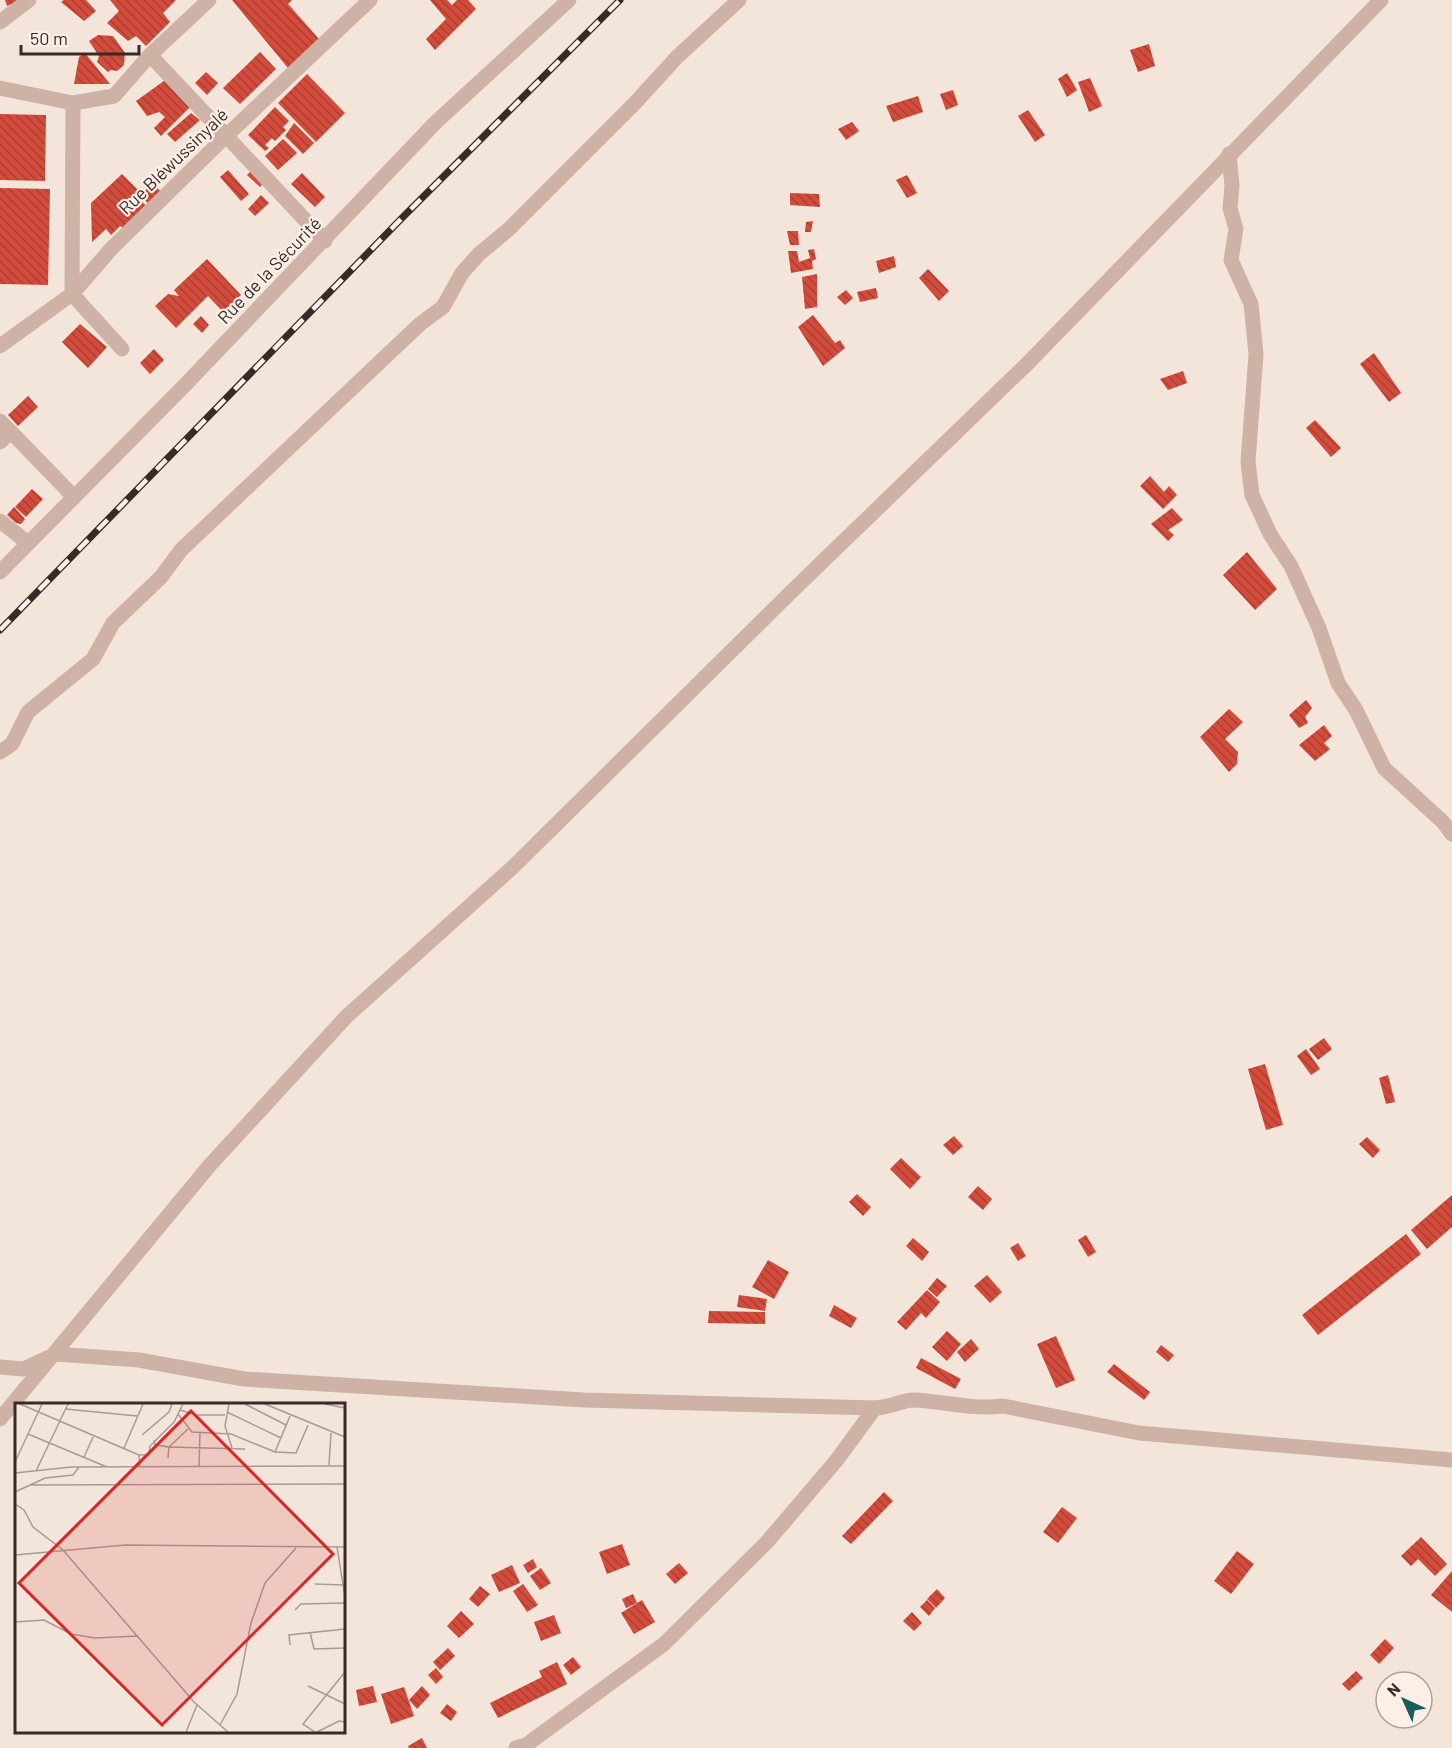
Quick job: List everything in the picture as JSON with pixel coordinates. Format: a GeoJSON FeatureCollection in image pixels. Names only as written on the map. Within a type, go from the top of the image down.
{"type":"FeatureCollection","features":[{"type":"Feature","properties":{"kind":"street"},"geometry":{"type":"LineString","coordinates":[[0,22],[29,0]]}},
{"type":"Feature","properties":{"kind":"street"},"geometry":{"type":"LineString","coordinates":[[0,88],[73,103],[114,96],[150,55],[209,0]]}},
{"type":"Feature","properties":{"kind":"street","name":"Rue Bléwussinyalé"},"geometry":{"type":"LineString","coordinates":[[0,346],[72,294],[111,249],[226,135],[370,0]]}},
{"type":"Feature","properties":{"kind":"street","name":"Rue de la Sécurité"},"geometry":{"type":"LineString","coordinates":[[0,572],[325,241],[436,122],[569,0]]}},
{"type":"Feature","properties":{"kind":"street"},"geometry":{"type":"LineString","coordinates":[[0,752],[12,744],[28,712],[93,659],[113,623],[161,578],[182,550],[402,340],[443,307],[462,273],[479,254],[509,229],[635,103],[677,57],[739,0]]}},
{"type":"Feature","properties":{"kind":"street"},"geometry":{"type":"LineString","coordinates":[[0,1419],[210,1165],[347,1016],[513,867],[790,593],[1028,363],[1381,0]]}},
{"type":"Feature","properties":{"kind":"street"},"geometry":{"type":"LineString","coordinates":[[150,55],[325,241]]}},
{"type":"Feature","properties":{"kind":"street"},"geometry":{"type":"LineString","coordinates":[[73,103],[72,294],[122,349]]}},
{"type":"Feature","properties":{"kind":"street"},"geometry":{"type":"LineString","coordinates":[[1229,154],[1232,186],[1230,208],[1236,229],[1231,260],[1251,304],[1256,354],[1248,462],[1252,495],[1270,534],[1291,566],[1319,628],[1338,683],[1356,710],[1384,768],[1443,822],[1452,834]]}},
{"type":"Feature","properties":{"kind":"street"},"geometry":{"type":"LineString","coordinates":[[4,432],[74,497]]}},
{"type":"Feature","properties":{"kind":"street"},"geometry":{"type":"LineString","coordinates":[[0,521],[28,543]]}},
{"type":"Feature","properties":{"kind":"street"},"geometry":{"type":"LineString","coordinates":[[0,1367],[23,1369],[56,1354],[139,1360],[244,1379],[584,1400],[875,1408],[892,1407],[909,1400],[980,1409],[1003,1406],[1139,1433],[1452,1461]]}},
{"type":"Feature","properties":{"kind":"street"},"geometry":{"type":"LineString","coordinates":[[516,1748],[526,1745],[664,1644],[767,1542],[836,1461],[875,1408]]}},
{"type":"Feature","properties":{"kind":"building"},"geometry":{"type":"Polygon","coordinates":[[[5,0],[22,0],[7,6],[5,0]]]}},
{"type":"Feature","properties":{"kind":"building"},"geometry":{"type":"Polygon","coordinates":[[[86,0],[96,11],[84,21],[61,2],[86,0]]]}},
{"type":"Feature","properties":{"kind":"building"},"geometry":{"type":"Polygon","coordinates":[[[110,0],[176,0],[163,13],[170,22],[146,46],[136,36],[128,41],[107,23],[119,11],[110,0]]]}},
{"type":"Feature","properties":{"kind":"building"},"geometry":{"type":"Polygon","coordinates":[[[232,0],[292,0],[288,4],[319,39],[288,68],[232,0]]]}},
{"type":"Feature","properties":{"kind":"building"},"geometry":{"type":"Polygon","coordinates":[[[430,0],[447,0],[452,5],[457,0],[468,0],[476,9],[435,50],[426,39],[446,19],[430,0]]]}},
{"type":"Feature","properties":{"kind":"building"},"geometry":{"type":"Polygon","coordinates":[[[98,35],[113,36],[125,53],[124,65],[117,71],[108,72],[97,62],[99,56],[89,41],[98,35]]]}},
{"type":"Feature","properties":{"kind":"building"},"geometry":{"type":"Polygon","coordinates":[[[1149,44],[1155,66],[1138,72],[1130,50],[1149,44]]]}},
{"type":"Feature","properties":{"kind":"building"},"geometry":{"type":"Polygon","coordinates":[[[260,52],[276,69],[240,104],[223,88],[260,52]]]}},
{"type":"Feature","properties":{"kind":"building"},"geometry":{"type":"Polygon","coordinates":[[[85,53],[110,84],[74,84],[79,57],[85,53]]]}},
{"type":"Feature","properties":{"kind":"building"},"geometry":{"type":"Polygon","coordinates":[[[206,72],[218,83],[207,95],[195,83],[206,72]]]}},
{"type":"Feature","properties":{"kind":"building"},"geometry":{"type":"Polygon","coordinates":[[[1067,73],[1077,90],[1067,97],[1058,79],[1067,73]]]}},
{"type":"Feature","properties":{"kind":"building"},"geometry":{"type":"Polygon","coordinates":[[[307,74],[345,113],[316,142],[278,103],[307,74]]]}},
{"type":"Feature","properties":{"kind":"building"},"geometry":{"type":"Polygon","coordinates":[[[168,78],[191,106],[161,136],[154,128],[165,117],[159,112],[147,116],[136,101],[168,78]]]}},
{"type":"Feature","properties":{"kind":"building"},"geometry":{"type":"Polygon","coordinates":[[[1090,78],[1102,106],[1089,112],[1078,82],[1090,78]]]}},
{"type":"Feature","properties":{"kind":"building"},"geometry":{"type":"Polygon","coordinates":[[[953,90],[958,105],[946,110],[940,94],[953,90]]]}},
{"type":"Feature","properties":{"kind":"building"},"geometry":{"type":"Polygon","coordinates":[[[918,96],[923,112],[893,122],[886,106],[918,96]]]}},
{"type":"Feature","properties":{"kind":"building"},"geometry":{"type":"Polygon","coordinates":[[[275,107],[289,121],[283,127],[286,130],[275,141],[272,138],[265,145],[269,148],[265,151],[248,135],[275,107]]]}},
{"type":"Feature","properties":{"kind":"building"},"geometry":{"type":"Polygon","coordinates":[[[1028,110],[1045,135],[1035,142],[1018,116],[1028,110]]]}},
{"type":"Feature","properties":{"kind":"building"},"geometry":{"type":"Polygon","coordinates":[[[191,113],[200,120],[175,142],[167,134],[191,113]]]}},
{"type":"Feature","properties":{"kind":"building"},"geometry":{"type":"Polygon","coordinates":[[[0,114],[46,115],[45,181],[0,180],[0,114]]]}},
{"type":"Feature","properties":{"kind":"building"},"geometry":{"type":"Polygon","coordinates":[[[852,122],[859,131],[846,140],[838,129],[852,122]]]}},
{"type":"Feature","properties":{"kind":"building"},"geometry":{"type":"Polygon","coordinates":[[[294,123],[314,143],[303,154],[285,136],[294,123]]]}},
{"type":"Feature","properties":{"kind":"building"},"geometry":{"type":"Polygon","coordinates":[[[283,139],[297,153],[278,170],[265,156],[283,139]]]}},
{"type":"Feature","properties":{"kind":"building"},"geometry":{"type":"Polygon","coordinates":[[[228,170],[249,194],[241,201],[220,177],[228,170]]]}},
{"type":"Feature","properties":{"kind":"building"},"geometry":{"type":"Polygon","coordinates":[[[252,170],[265,182],[260,187],[247,175],[252,170]]]}},
{"type":"Feature","properties":{"kind":"building"},"geometry":{"type":"Polygon","coordinates":[[[302,173],[325,197],[315,207],[291,184],[302,173]]]}},
{"type":"Feature","properties":{"kind":"building"},"geometry":{"type":"Polygon","coordinates":[[[122,174],[141,193],[138,197],[148,208],[125,229],[120,226],[111,235],[106,229],[92,242],[91,203],[122,174]]]}},
{"type":"Feature","properties":{"kind":"building"},"geometry":{"type":"Polygon","coordinates":[[[907,175],[917,193],[907,198],[896,180],[907,175]]]}},
{"type":"Feature","properties":{"kind":"building"},"geometry":{"type":"Polygon","coordinates":[[[153,183],[162,193],[150,205],[140,195],[153,183]]]}},
{"type":"Feature","properties":{"kind":"building"},"geometry":{"type":"Polygon","coordinates":[[[0,188],[50,189],[48,285],[0,284],[0,188]]]}},
{"type":"Feature","properties":{"kind":"building"},"geometry":{"type":"Polygon","coordinates":[[[790,193],[819,194],[820,207],[790,205],[790,193]]]}},
{"type":"Feature","properties":{"kind":"building"},"geometry":{"type":"Polygon","coordinates":[[[261,195],[269,203],[255,216],[248,209],[261,195]]]}},
{"type":"Feature","properties":{"kind":"building"},"geometry":{"type":"Polygon","coordinates":[[[813,221],[811,232],[805,232],[806,222],[813,221]]]}},
{"type":"Feature","properties":{"kind":"building"},"geometry":{"type":"Polygon","coordinates":[[[787,231],[798,231],[799,245],[790,245],[787,231]]]}},
{"type":"Feature","properties":{"kind":"building"},"geometry":{"type":"Polygon","coordinates":[[[814,249],[816,259],[812,261],[813,269],[791,273],[788,251],[797,251],[799,262],[810,258],[808,250],[814,249]]]}},
{"type":"Feature","properties":{"kind":"building"},"geometry":{"type":"Polygon","coordinates":[[[894,256],[896,267],[879,273],[876,261],[894,256]]]}},
{"type":"Feature","properties":{"kind":"building"},"geometry":{"type":"Polygon","coordinates":[[[207,259],[241,295],[223,312],[208,296],[176,328],[155,306],[168,294],[179,296],[174,290],[207,259]]]}},
{"type":"Feature","properties":{"kind":"building"},"geometry":{"type":"Polygon","coordinates":[[[928,269],[949,291],[939,301],[919,278],[928,269]]]}},
{"type":"Feature","properties":{"kind":"building"},"geometry":{"type":"Polygon","coordinates":[[[817,274],[817,307],[805,309],[802,277],[817,274]]]}},
{"type":"Feature","properties":{"kind":"building"},"geometry":{"type":"Polygon","coordinates":[[[876,288],[878,298],[860,302],[857,292],[876,288]]]}},
{"type":"Feature","properties":{"kind":"building"},"geometry":{"type":"Polygon","coordinates":[[[846,290],[853,298],[845,305],[837,297],[846,290]]]}},
{"type":"Feature","properties":{"kind":"building"},"geometry":{"type":"Polygon","coordinates":[[[813,315],[835,343],[840,340],[845,348],[823,366],[798,327],[813,315]]]}},
{"type":"Feature","properties":{"kind":"building"},"geometry":{"type":"Polygon","coordinates":[[[201,316],[209,325],[202,333],[193,324],[201,316]]]}},
{"type":"Feature","properties":{"kind":"building"},"geometry":{"type":"Polygon","coordinates":[[[80,324],[107,347],[88,368],[62,342],[80,324]]]}},
{"type":"Feature","properties":{"kind":"building"},"geometry":{"type":"Polygon","coordinates":[[[154,349],[164,360],[150,374],[140,363],[154,349]]]}},
{"type":"Feature","properties":{"kind":"building"},"geometry":{"type":"Polygon","coordinates":[[[1374,353],[1401,393],[1389,402],[1360,364],[1374,353]]]}},
{"type":"Feature","properties":{"kind":"building"},"geometry":{"type":"Polygon","coordinates":[[[1183,371],[1187,383],[1168,390],[1160,379],[1183,371]]]}},
{"type":"Feature","properties":{"kind":"building"},"geometry":{"type":"Polygon","coordinates":[[[28,396],[38,407],[18,426],[8,415],[28,396]]]}},
{"type":"Feature","properties":{"kind":"building"},"geometry":{"type":"Polygon","coordinates":[[[1315,420],[1341,448],[1331,457],[1306,428],[1315,420]]]}},
{"type":"Feature","properties":{"kind":"building"},"geometry":{"type":"Polygon","coordinates":[[[1150,476],[1164,492],[1169,486],[1177,495],[1163,509],[1140,486],[1150,476]]]}},
{"type":"Feature","properties":{"kind":"building"},"geometry":{"type":"Polygon","coordinates":[[[32,489],[43,499],[26,517],[15,507],[32,489]]]}},
{"type":"Feature","properties":{"kind":"building"},"geometry":{"type":"Polygon","coordinates":[[[14,507],[25,519],[21,524],[16,523],[7,515],[14,507]]]}},
{"type":"Feature","properties":{"kind":"building"},"geometry":{"type":"Polygon","coordinates":[[[1172,508],[1183,520],[1168,530],[1174,535],[1168,541],[1151,524],[1172,508]]]}},
{"type":"Feature","properties":{"kind":"building"},"geometry":{"type":"Polygon","coordinates":[[[1247,552],[1277,589],[1255,610],[1223,575],[1247,552]]]}},
{"type":"Feature","properties":{"kind":"building"},"geometry":{"type":"Polygon","coordinates":[[[1306,700],[1312,708],[1305,717],[1308,723],[1299,728],[1289,715],[1306,700]]]}},
{"type":"Feature","properties":{"kind":"building"},"geometry":{"type":"Polygon","coordinates":[[[1229,709],[1243,722],[1225,739],[1238,752],[1237,764],[1229,772],[1200,737],[1229,709]]]}},
{"type":"Feature","properties":{"kind":"building"},"geometry":{"type":"Polygon","coordinates":[[[1324,725],[1332,736],[1324,743],[1330,749],[1315,761],[1299,745],[1324,725]]]}},
{"type":"Feature","properties":{"kind":"building"},"geometry":{"type":"Polygon","coordinates":[[[1324,1038],[1332,1049],[1318,1060],[1309,1049],[1324,1038]]]}},
{"type":"Feature","properties":{"kind":"building"},"geometry":{"type":"Polygon","coordinates":[[[1306,1049],[1320,1069],[1311,1075],[1297,1056],[1306,1049]]]}},
{"type":"Feature","properties":{"kind":"building"},"geometry":{"type":"Polygon","coordinates":[[[1265,1064],[1283,1125],[1266,1130],[1248,1069],[1265,1064]]]}},
{"type":"Feature","properties":{"kind":"building"},"geometry":{"type":"Polygon","coordinates":[[[1388,1075],[1395,1102],[1386,1104],[1379,1078],[1388,1075]]]}},
{"type":"Feature","properties":{"kind":"building"},"geometry":{"type":"Polygon","coordinates":[[[954,1136],[963,1146],[953,1155],[943,1145],[954,1136]]]}},
{"type":"Feature","properties":{"kind":"building"},"geometry":{"type":"Polygon","coordinates":[[[1367,1137],[1380,1150],[1373,1158],[1359,1144],[1367,1137]]]}},
{"type":"Feature","properties":{"kind":"building"},"geometry":{"type":"Polygon","coordinates":[[[901,1158],[921,1177],[910,1189],[890,1169],[901,1158]]]}},
{"type":"Feature","properties":{"kind":"building"},"geometry":{"type":"Polygon","coordinates":[[[978,1186],[992,1199],[983,1210],[968,1197],[978,1186]]]}},
{"type":"Feature","properties":{"kind":"building"},"geometry":{"type":"Polygon","coordinates":[[[857,1194],[871,1207],[863,1216],[849,1202],[857,1194]]]}},
{"type":"Feature","properties":{"kind":"building"},"geometry":{"type":"Polygon","coordinates":[[[1452,1195],[1452,1227],[1427,1249],[1411,1230],[1452,1195]]]}},
{"type":"Feature","properties":{"kind":"building"},"geometry":{"type":"Polygon","coordinates":[[[1406,1234],[1421,1254],[1318,1335],[1302,1315],[1406,1234]]]}},
{"type":"Feature","properties":{"kind":"building"},"geometry":{"type":"Polygon","coordinates":[[[1086,1235],[1096,1252],[1088,1257],[1078,1240],[1086,1235]]]}},
{"type":"Feature","properties":{"kind":"building"},"geometry":{"type":"Polygon","coordinates":[[[913,1238],[929,1252],[922,1261],[906,1246],[913,1238]]]}},
{"type":"Feature","properties":{"kind":"building"},"geometry":{"type":"Polygon","coordinates":[[[1018,1243],[1026,1256],[1018,1261],[1010,1248],[1018,1243]]]}},
{"type":"Feature","properties":{"kind":"building"},"geometry":{"type":"Polygon","coordinates":[[[768,1260],[789,1272],[774,1299],[752,1287],[768,1260]]]}},
{"type":"Feature","properties":{"kind":"building"},"geometry":{"type":"Polygon","coordinates":[[[987,1275],[1002,1292],[990,1303],[974,1286],[987,1275]]]}},
{"type":"Feature","properties":{"kind":"building"},"geometry":{"type":"Polygon","coordinates":[[[937,1278],[947,1286],[937,1297],[928,1289],[937,1278]]]}},
{"type":"Feature","properties":{"kind":"building"},"geometry":{"type":"Polygon","coordinates":[[[927,1290],[940,1302],[926,1318],[921,1313],[906,1330],[897,1322],[927,1290]]]}},
{"type":"Feature","properties":{"kind":"building"},"geometry":{"type":"Polygon","coordinates":[[[739,1295],[767,1299],[765,1311],[737,1307],[739,1295]]]}},
{"type":"Feature","properties":{"kind":"building"},"geometry":{"type":"Polygon","coordinates":[[[834,1305],[857,1318],[851,1328],[829,1316],[834,1305]]]}},
{"type":"Feature","properties":{"kind":"building"},"geometry":{"type":"Polygon","coordinates":[[[709,1311],[765,1312],[765,1324],[708,1323],[709,1311]]]}},
{"type":"Feature","properties":{"kind":"building"},"geometry":{"type":"Polygon","coordinates":[[[947,1331],[961,1344],[947,1361],[932,1347],[947,1331]]]}},
{"type":"Feature","properties":{"kind":"building"},"geometry":{"type":"Polygon","coordinates":[[[1056,1336],[1075,1380],[1056,1388],[1037,1344],[1056,1336]]]}},
{"type":"Feature","properties":{"kind":"building"},"geometry":{"type":"Polygon","coordinates":[[[971,1339],[979,1349],[965,1362],[957,1352],[971,1339]]]}},
{"type":"Feature","properties":{"kind":"building"},"geometry":{"type":"Polygon","coordinates":[[[1161,1345],[1174,1355],[1168,1362],[1156,1352],[1161,1345]]]}},
{"type":"Feature","properties":{"kind":"building"},"geometry":{"type":"Polygon","coordinates":[[[921,1358],[961,1379],[955,1389],[916,1368],[921,1358]]]}},
{"type":"Feature","properties":{"kind":"building"},"geometry":{"type":"Polygon","coordinates":[[[1114,1364],[1150,1392],[1144,1400],[1107,1372],[1114,1364]]]}},
{"type":"Feature","properties":{"kind":"building"},"geometry":{"type":"Polygon","coordinates":[[[884,1492],[893,1501],[851,1544],[842,1536],[884,1492]]]}},
{"type":"Feature","properties":{"kind":"building"},"geometry":{"type":"Polygon","coordinates":[[[1062,1507],[1077,1518],[1058,1543],[1043,1532],[1062,1507]]]}},
{"type":"Feature","properties":{"kind":"building"},"geometry":{"type":"Polygon","coordinates":[[[1421,1537],[1447,1564],[1435,1576],[1418,1559],[1411,1566],[1401,1556],[1421,1537]]]}},
{"type":"Feature","properties":{"kind":"building"},"geometry":{"type":"Polygon","coordinates":[[[622,1544],[630,1565],[607,1574],[599,1552],[622,1544]]]}},
{"type":"Feature","properties":{"kind":"building"},"geometry":{"type":"Polygon","coordinates":[[[1237,1551],[1254,1564],[1231,1594],[1214,1581],[1237,1551]]]}},
{"type":"Feature","properties":{"kind":"building"},"geometry":{"type":"Polygon","coordinates":[[[533,1559],[537,1567],[528,1573],[523,1565],[533,1559]]]}},
{"type":"Feature","properties":{"kind":"building"},"geometry":{"type":"Polygon","coordinates":[[[679,1563],[688,1573],[675,1584],[666,1574],[679,1563]]]}},
{"type":"Feature","properties":{"kind":"building"},"geometry":{"type":"Polygon","coordinates":[[[512,1565],[520,1583],[499,1592],[491,1575],[512,1565]]]}},
{"type":"Feature","properties":{"kind":"building"},"geometry":{"type":"Polygon","coordinates":[[[541,1568],[551,1583],[540,1590],[530,1576],[541,1568]]]}},
{"type":"Feature","properties":{"kind":"building"},"geometry":{"type":"Polygon","coordinates":[[[1452,1571],[1452,1612],[1431,1595],[1452,1571]]]}},
{"type":"Feature","properties":{"kind":"building"},"geometry":{"type":"Polygon","coordinates":[[[523,1584],[538,1605],[527,1612],[513,1591],[523,1584]]]}},
{"type":"Feature","properties":{"kind":"building"},"geometry":{"type":"Polygon","coordinates":[[[480,1586],[490,1594],[478,1607],[469,1599],[480,1586]]]}},
{"type":"Feature","properties":{"kind":"building"},"geometry":{"type":"Polygon","coordinates":[[[937,1589],[945,1598],[936,1608],[927,1599],[937,1589]]]}},
{"type":"Feature","properties":{"kind":"building"},"geometry":{"type":"Polygon","coordinates":[[[633,1594],[637,1603],[626,1608],[622,1599],[633,1594]]]}},
{"type":"Feature","properties":{"kind":"building"},"geometry":{"type":"Polygon","coordinates":[[[642,1600],[655,1622],[634,1634],[621,1613],[642,1600]]]}},
{"type":"Feature","properties":{"kind":"building"},"geometry":{"type":"Polygon","coordinates":[[[927,1600],[935,1608],[929,1616],[920,1607],[927,1600]]]}},
{"type":"Feature","properties":{"kind":"building"},"geometry":{"type":"Polygon","coordinates":[[[461,1611],[474,1624],[459,1638],[447,1626],[461,1611]]]}},
{"type":"Feature","properties":{"kind":"building"},"geometry":{"type":"Polygon","coordinates":[[[912,1612],[922,1623],[914,1631],[903,1621],[912,1612]]]}},
{"type":"Feature","properties":{"kind":"building"},"geometry":{"type":"Polygon","coordinates":[[[554,1615],[561,1633],[541,1641],[534,1622],[554,1615]]]}},
{"type":"Feature","properties":{"kind":"building"},"geometry":{"type":"Polygon","coordinates":[[[1385,1639],[1394,1648],[1379,1664],[1370,1655],[1385,1639]]]}},
{"type":"Feature","properties":{"kind":"building"},"geometry":{"type":"Polygon","coordinates":[[[448,1648],[455,1656],[440,1670],[433,1662],[448,1648]]]}},
{"type":"Feature","properties":{"kind":"building"},"geometry":{"type":"Polygon","coordinates":[[[573,1657],[581,1667],[571,1675],[563,1665],[573,1657]]]}},
{"type":"Feature","properties":{"kind":"building"},"geometry":{"type":"Polygon","coordinates":[[[557,1662],[567,1684],[498,1718],[490,1703],[542,1677],[539,1671],[557,1662]]]}},
{"type":"Feature","properties":{"kind":"building"},"geometry":{"type":"Polygon","coordinates":[[[436,1668],[443,1677],[436,1684],[428,1675],[436,1668]]]}},
{"type":"Feature","properties":{"kind":"building"},"geometry":{"type":"Polygon","coordinates":[[[1356,1671],[1363,1678],[1349,1691],[1342,1684],[1356,1671]]]}},
{"type":"Feature","properties":{"kind":"building"},"geometry":{"type":"Polygon","coordinates":[[[373,1686],[377,1702],[359,1706],[356,1690],[373,1686]]]}},
{"type":"Feature","properties":{"kind":"building"},"geometry":{"type":"Polygon","coordinates":[[[422,1686],[430,1695],[417,1709],[409,1700],[422,1686]]]}},
{"type":"Feature","properties":{"kind":"building"},"geometry":{"type":"Polygon","coordinates":[[[404,1687],[414,1716],[391,1724],[381,1694],[404,1687]]]}},
{"type":"Feature","properties":{"kind":"building"},"geometry":{"type":"Polygon","coordinates":[[[447,1704],[457,1712],[451,1721],[440,1713],[447,1704]]]}},
{"type":"Feature","properties":{"kind":"building"},"geometry":{"type":"Polygon","coordinates":[[[422,1738],[427,1748],[409,1748],[408,1746],[422,1738]]]}},
{"type":"Feature","properties":{"kind":"railway"},"geometry":{"type":"LineString","coordinates":[[0,630],[401,219],[620,0]]}}]}
